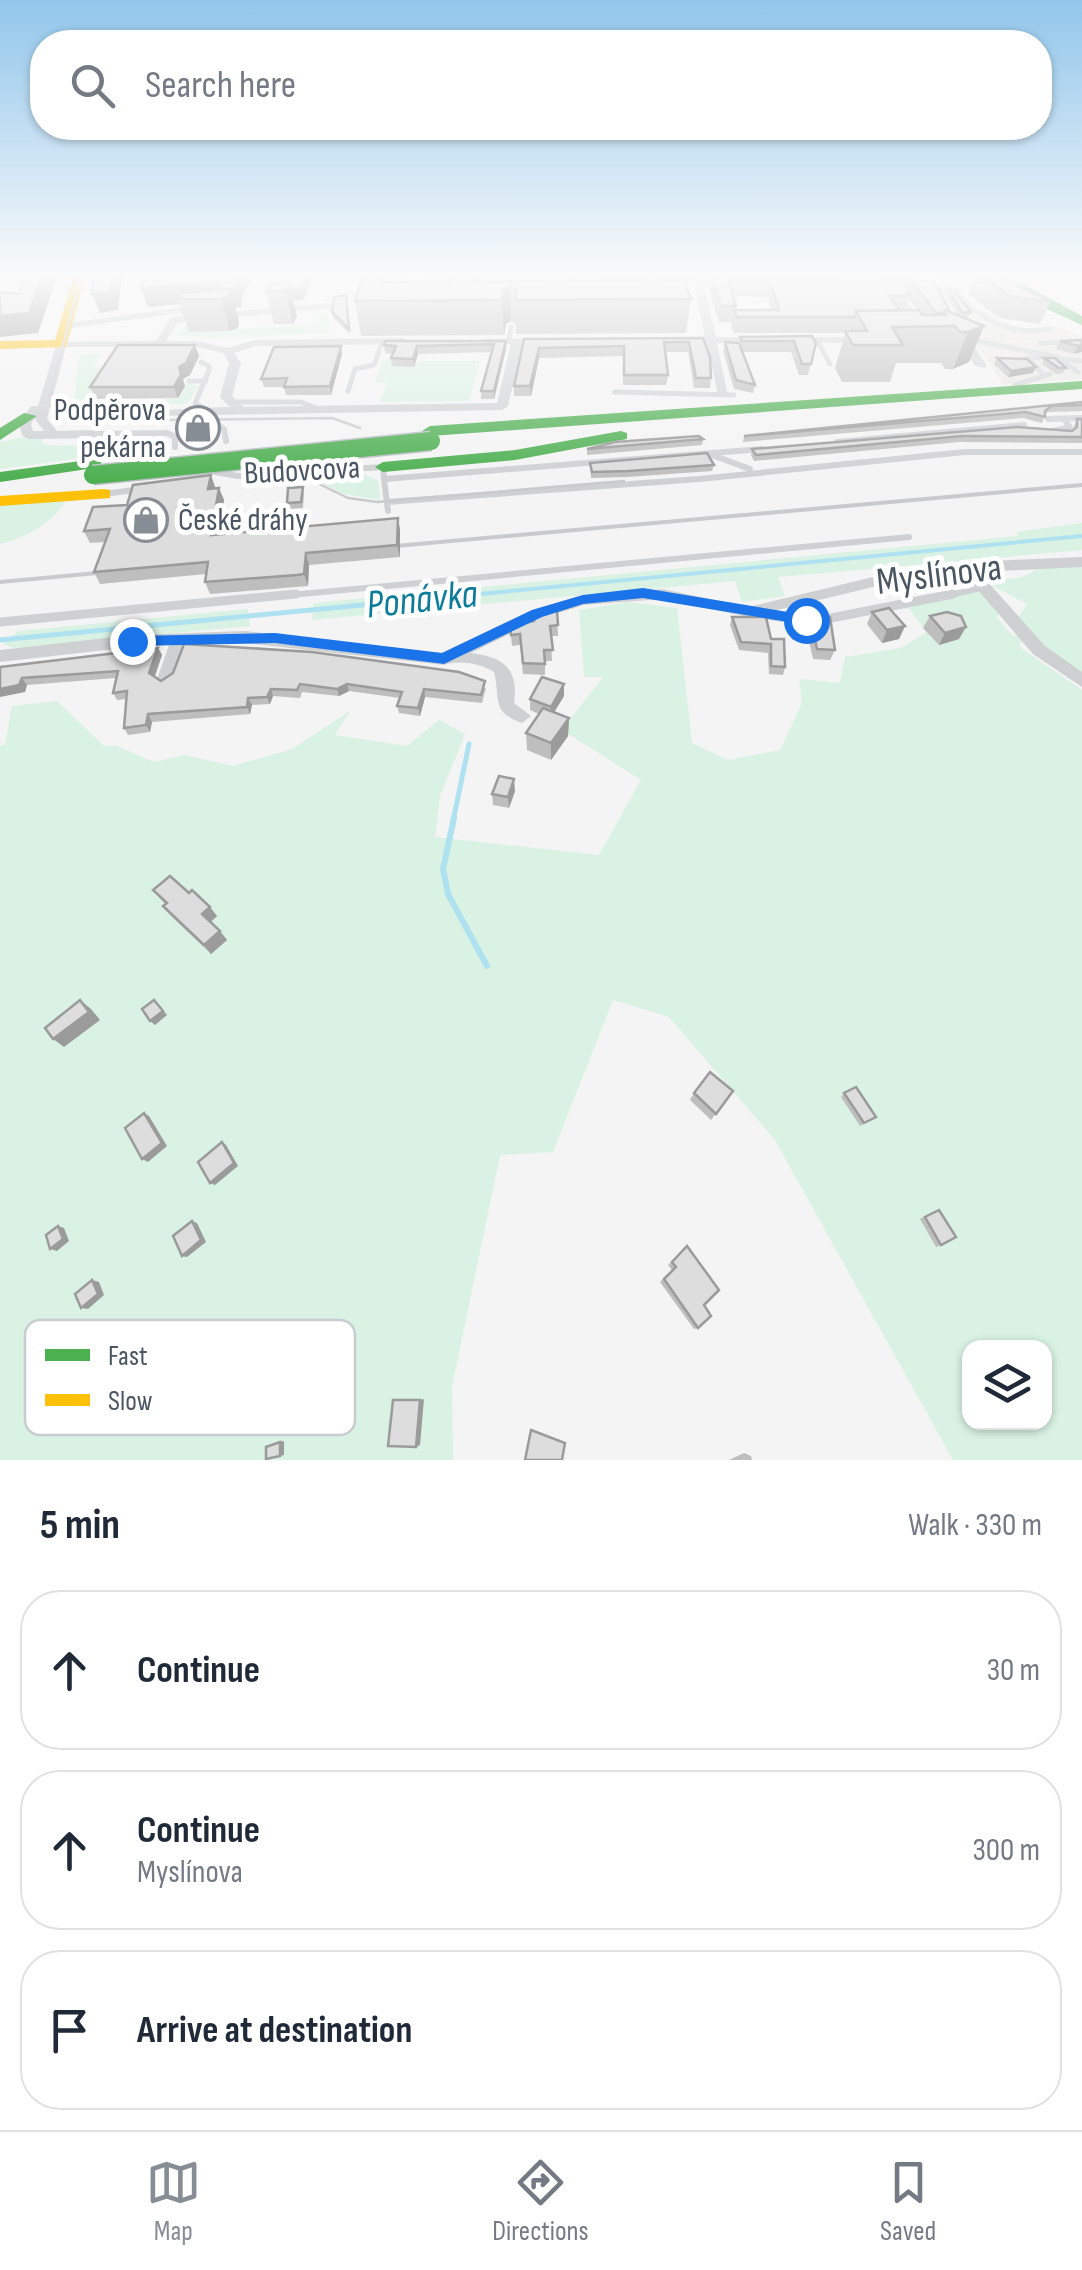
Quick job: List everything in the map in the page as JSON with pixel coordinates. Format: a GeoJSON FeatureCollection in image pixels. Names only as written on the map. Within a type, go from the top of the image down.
{"type":"FeatureCollection","features":[{"type":"Feature","properties":{"kind":"main road"},"geometry":{"type":"LineString","coordinates":[[0,488],[431,436],[991,392],[1077,380]]}},
{"type":"Feature","properties":{"kind":"main road"},"geometry":{"type":"LineString","coordinates":[[431,436],[692,422],[1077,380]]}},
{"type":"Feature","properties":{"kind":"main road"},"geometry":{"type":"LineString","coordinates":[[502,406],[756,408]]}},
{"type":"Feature","properties":{"kind":"main road"},"geometry":{"type":"LineString","coordinates":[[0,437],[38,413]]}},
{"type":"Feature","properties":{"kind":"main road"},"geometry":{"type":"LineString","coordinates":[[383,467],[515,455],[692,422]]}},
{"type":"Feature","properties":{"kind":"main road"},"geometry":{"type":"LineString","coordinates":[[0,475],[50,470],[102,474]]}},
{"type":"Feature","properties":{"kind":"main road"},"geometry":{"type":"LineString","coordinates":[[0,501],[102,474]]}},
{"type":"Feature","properties":{"kind":"street"},"geometry":{"type":"LineString","coordinates":[[60,345],[38,413],[52,433],[100,434],[110,440],[102,474]]}},
{"type":"Feature","properties":{"kind":"street"},"geometry":{"type":"LineString","coordinates":[[201,345],[228,352],[251,345]]}},
{"type":"Feature","properties":{"kind":"street"},"geometry":{"type":"LineString","coordinates":[[502,406],[512,345]]}},
{"type":"Feature","properties":{"kind":"street"},"geometry":{"type":"LineString","coordinates":[[714,345],[729,395]]}},
{"type":"Feature","properties":{"kind":"street"},"geometry":{"type":"LineString","coordinates":[[964,345],[981,366]]}},
{"type":"Feature","properties":{"kind":"street"},"geometry":{"type":"LineString","coordinates":[[228,352],[234,363],[226,394],[229,402],[240,410]]}},
{"type":"Feature","properties":{"kind":"street","name":"Budovcova"},"geometry":{"type":"LineString","coordinates":[[209,415],[212,400],[228,384]]}},
{"type":"Feature","properties":{"kind":"street","name":"Budovcova"},"geometry":{"type":"LineString","coordinates":[[38,413],[209,415],[240,410],[320,410],[379,418],[402,408],[502,406]]}},
{"type":"Feature","properties":{"kind":"street"},"geometry":{"type":"LineString","coordinates":[[38,413],[52,433]]}},
{"type":"Feature","properties":{"kind":"street","name":"Myslínova"},"geometry":{"type":"LineString","coordinates":[[454,656],[537,614],[598,598],[662,594],[749,612],[873,582],[968,569],[1082,562]]}},
{"type":"Feature","properties":{"kind":"street"},"geometry":{"type":"LineString","coordinates":[[968,569],[1039,650],[1082,681]]}},
{"type":"Feature","properties":{"kind":"street"},"geometry":{"type":"LineString","coordinates":[[166,678],[180,638]]}},
{"type":"Feature","properties":{"kind":"street","name":"Myslínova"},"geometry":{"type":"LineString","coordinates":[[0,656],[180,638],[275,638],[420,658],[454,656],[490,662],[501,669],[507,692],[502,710],[522,716]]}},
{"type":"Feature","properties":{"kind":"lane"},"geometry":{"type":"LineString","coordinates":[[114,345],[116,350],[186,350],[194,345]]}},
{"type":"Feature","properties":{"kind":"lane"},"geometry":{"type":"LineString","coordinates":[[348,391],[355,369],[374,365],[381,345]]}},
{"type":"Feature","properties":{"kind":"lane"},"geometry":{"type":"LineString","coordinates":[[821,345],[830,364]]}},
{"type":"Feature","properties":{"kind":"lane"},"geometry":{"type":"LineString","coordinates":[[995,345],[1050,345]]}},
{"type":"Feature","properties":{"kind":"lane"},"geometry":{"type":"LineString","coordinates":[[1041,346],[1077,380]]}},
{"type":"Feature","properties":{"kind":"lane"},"geometry":{"type":"LineString","coordinates":[[1002,354],[1082,362]]}},
{"type":"Feature","properties":{"kind":"lane"},"geometry":{"type":"LineString","coordinates":[[991,392],[1047,374],[1027,356]]}},
{"type":"Feature","properties":{"kind":"lane"},"geometry":{"type":"LineString","coordinates":[[201,362],[210,367],[195,403],[224,429],[226,441]]}},
{"type":"Feature","properties":{"kind":"lane"},"geometry":{"type":"LineString","coordinates":[[190,381],[206,381]]}},
{"type":"Feature","properties":{"kind":"lane"},"geometry":{"type":"LineString","coordinates":[[614,392],[729,395]]}},
{"type":"Feature","properties":{"kind":"lane"},"geometry":{"type":"LineString","coordinates":[[229,402],[301,402],[320,410]]}},
{"type":"Feature","properties":{"kind":"lane","name":"Budovcova"},"geometry":{"type":"LineString","coordinates":[[209,415],[209,443]]}},
{"type":"Feature","properties":{"kind":"lane"},"geometry":{"type":"LineString","coordinates":[[1048,420],[1082,418]]}},
{"type":"Feature","properties":{"kind":"lane"},"geometry":{"type":"LineString","coordinates":[[1043,432],[1068,430],[1064,420]]}},
{"type":"Feature","properties":{"kind":"lane"},"geometry":{"type":"LineString","coordinates":[[828,443],[1009,426],[1026,428]]}},
{"type":"Feature","properties":{"kind":"lane"},"geometry":{"type":"LineString","coordinates":[[100,434],[161,432],[175,437],[175,447]]}},
{"type":"Feature","properties":{"kind":"lane"},"geometry":{"type":"LineString","coordinates":[[950,432],[965,452]]}},
{"type":"Feature","properties":{"kind":"lane","name":"Budovcova"},"geometry":{"type":"LineString","coordinates":[[209,470],[383,467],[769,449]]}},
{"type":"Feature","properties":{"kind":"lane"},"geometry":{"type":"LineString","coordinates":[[383,467],[388,506],[965,452],[1082,452]]}},
{"type":"Feature","properties":{"kind":"lane"},"geometry":{"type":"LineString","coordinates":[[710,454],[756,471]]}},
{"type":"Feature","properties":{"kind":"lane"},"geometry":{"type":"LineString","coordinates":[[102,474],[150,488]]}},
{"type":"Feature","properties":{"kind":"lane"},"geometry":{"type":"LineString","coordinates":[[0,622],[909,537]]}},
{"type":"Feature","properties":{"kind":"lane"},"geometry":{"type":"LineString","coordinates":[[749,612],[784,619],[840,619],[985,587]]}},
{"type":"Feature","properties":{"kind":"shaded area"},"geometry":{"type":"Polygon","coordinates":[[[976,345],[1082,345],[1082,379],[1004,385],[976,345]]]}},
{"type":"Feature","properties":{"kind":"green space"},"geometry":{"type":"Polygon","coordinates":[[[101,354],[93,368],[114,368],[95,400],[178,399],[188,382],[199,386],[187,404],[74,404],[79,355],[101,354]]]}},
{"type":"Feature","properties":{"kind":"green space"},"geometry":{"type":"Polygon","coordinates":[[[383,360],[394,360],[393,366],[399,361],[414,366],[420,361],[480,361],[469,401],[380,402],[387,383],[375,382],[383,360]]]}},
{"type":"Feature","properties":{"kind":"green space"},"geometry":{"type":"Polygon","coordinates":[[[44,437],[41,443],[47,445],[95,446],[96,456],[0,469],[0,442],[44,437]]]}},
{"type":"Feature","properties":{"kind":"green space"},"geometry":{"type":"Polygon","coordinates":[[[360,472],[378,481],[380,500],[344,494],[305,475],[360,472]]]}},
{"type":"Feature","properties":{"kind":"green space"},"geometry":{"type":"Polygon","coordinates":[[[66,500],[38,528],[0,544],[0,503],[66,500]]]}},
{"type":"Feature","properties":{"kind":"green space"},"geometry":{"type":"Polygon","coordinates":[[[1082,523],[1082,550],[778,577],[785,596],[742,602],[735,581],[312,620],[314,603],[1018,536],[1016,532],[1082,523]]]}},
{"type":"Feature","properties":{"kind":"green space"},"geometry":{"type":"Polygon","coordinates":[[[1082,565],[1082,675],[1044,650],[1019,617],[1027,604],[985,582],[981,574],[1016,579],[1045,567],[1082,565]]]}},
{"type":"Feature","properties":{"kind":"green space"},"geometry":{"type":"Polygon","coordinates":[[[968,591],[984,592],[1002,614],[996,616],[1013,636],[1020,635],[1026,642],[1019,643],[1021,648],[1082,690],[1082,1460],[953,1460],[775,1140],[669,1017],[613,1000],[553,1152],[500,1155],[452,1387],[453,1460],[0,1460],[0,746],[5,744],[12,706],[57,701],[104,746],[117,746],[154,762],[185,755],[233,766],[292,749],[350,711],[335,735],[407,746],[439,720],[465,734],[440,796],[435,837],[599,855],[641,780],[562,730],[603,677],[584,677],[579,610],[628,602],[677,608],[692,743],[728,760],[780,750],[802,703],[799,679],[840,683],[845,657],[901,648],[927,632],[909,609],[903,609],[968,591]]]}},
{"type":"Feature","properties":{"kind":"green space"},"geometry":{"type":"Polygon","coordinates":[[[248,609],[250,626],[13,648],[3,644],[18,631],[248,609]]]}},
{"type":"Feature","properties":{"kind":"building"},"geometry":{"type":"Polygon","coordinates":[[[118,345],[195,345],[186,363],[179,367],[181,374],[174,387],[90,387],[118,345]]]}},
{"type":"Feature","properties":{"kind":"building"},"geometry":{"type":"Polygon","coordinates":[[[386,345],[450,345],[417,346],[413,359],[391,358],[396,346],[386,345]]]}},
{"type":"Feature","properties":{"kind":"building"},"geometry":{"type":"Polygon","coordinates":[[[494,345],[505,345],[494,391],[481,391],[494,345]]]}},
{"type":"Feature","properties":{"kind":"building"},"geometry":{"type":"Polygon","coordinates":[[[523,345],[664,345],[668,375],[624,375],[624,346],[539,348],[530,386],[514,386],[523,345]]]}},
{"type":"Feature","properties":{"kind":"building"},"geometry":{"type":"Polygon","coordinates":[[[690,345],[706,345],[711,378],[696,378],[690,345]]]}},
{"type":"Feature","properties":{"kind":"building"},"geometry":{"type":"Polygon","coordinates":[[[726,345],[740,345],[755,385],[736,380],[726,345]]]}},
{"type":"Feature","properties":{"kind":"building"},"geometry":{"type":"Polygon","coordinates":[[[795,345],[815,345],[811,364],[802,364],[795,345]]]}},
{"type":"Feature","properties":{"kind":"building"},"geometry":{"type":"Polygon","coordinates":[[[341,346],[330,386],[284,387],[287,378],[261,379],[274,347],[341,346]]]}},
{"type":"Feature","properties":{"kind":"building"},"geometry":{"type":"Polygon","coordinates":[[[997,358],[1027,359],[1036,367],[1011,371],[997,358]]]}},
{"type":"Feature","properties":{"kind":"building"},"geometry":{"type":"Polygon","coordinates":[[[1044,358],[1055,358],[1066,368],[1059,368],[1044,358]]]}},
{"type":"Feature","properties":{"kind":"building"},"geometry":{"type":"Polygon","coordinates":[[[1082,402],[1051,406],[1045,417],[1026,412],[744,436],[1082,402]]]}},
{"type":"Feature","properties":{"kind":"building"},"geometry":{"type":"Polygon","coordinates":[[[1077,419],[1082,419],[1082,437],[962,436],[756,455],[752,449],[1017,427],[1072,431],[1077,427],[1077,419]]]}},
{"type":"Feature","properties":{"kind":"building"},"geometry":{"type":"Polygon","coordinates":[[[699,436],[703,439],[587,449],[615,442],[699,436]]]}},
{"type":"Feature","properties":{"kind":"building"},"geometry":{"type":"Polygon","coordinates":[[[707,453],[714,465],[592,472],[590,463],[707,453]]]}},
{"type":"Feature","properties":{"kind":"building"},"geometry":{"type":"Polygon","coordinates":[[[211,475],[208,489],[219,488],[211,535],[398,518],[397,545],[306,553],[304,574],[297,575],[205,582],[208,562],[94,572],[110,529],[84,531],[93,507],[127,505],[133,485],[211,475]]]}},
{"type":"Feature","properties":{"kind":"building"},"geometry":{"type":"Polygon","coordinates":[[[303,487],[301,502],[287,503],[288,488],[303,487]]]}},
{"type":"Feature","properties":{"kind":"building"},"geometry":{"type":"Polygon","coordinates":[[[889,608],[905,626],[887,630],[872,612],[889,608]]]}},
{"type":"Feature","properties":{"kind":"building"},"geometry":{"type":"Polygon","coordinates":[[[557,611],[558,625],[550,626],[553,650],[544,650],[545,664],[523,663],[520,634],[511,635],[510,626],[534,621],[534,615],[557,611]]]}},
{"type":"Feature","properties":{"kind":"building"},"geometry":{"type":"Polygon","coordinates":[[[947,612],[961,616],[966,627],[945,633],[930,616],[947,612]]]}},
{"type":"Feature","properties":{"kind":"building"},"geometry":{"type":"Polygon","coordinates":[[[793,616],[830,617],[835,650],[817,649],[813,630],[796,629],[793,616]]]}},
{"type":"Feature","properties":{"kind":"building"},"geometry":{"type":"Polygon","coordinates":[[[732,617],[766,617],[771,639],[784,639],[785,667],[771,666],[771,644],[741,642],[732,617]]]}},
{"type":"Feature","properties":{"kind":"building"},"geometry":{"type":"Polygon","coordinates":[[[184,644],[312,652],[459,672],[485,681],[481,695],[424,689],[418,708],[397,706],[402,692],[347,684],[337,689],[300,684],[297,690],[271,689],[267,697],[248,698],[247,707],[148,714],[146,725],[124,728],[127,691],[113,693],[118,671],[22,678],[19,685],[0,689],[0,667],[158,648],[149,673],[161,681],[173,673],[184,644]]]}},
{"type":"Feature","properties":{"kind":"building"},"geometry":{"type":"Polygon","coordinates":[[[542,677],[564,684],[551,707],[530,699],[542,677]]]}},
{"type":"Feature","properties":{"kind":"building"},"geometry":{"type":"Polygon","coordinates":[[[543,708],[569,718],[551,743],[526,733],[543,708]]]}},
{"type":"Feature","properties":{"kind":"building"},"geometry":{"type":"Polygon","coordinates":[[[499,776],[514,779],[508,797],[492,794],[499,776]]]}},
{"type":"Feature","properties":{"kind":"building"},"geometry":{"type":"Polygon","coordinates":[[[170,876],[210,907],[202,914],[220,931],[204,945],[163,906],[167,903],[153,890],[170,876]]]}},
{"type":"Feature","properties":{"kind":"building"},"geometry":{"type":"Polygon","coordinates":[[[80,1000],[89,1012],[53,1039],[45,1028],[80,1000]]]}},
{"type":"Feature","properties":{"kind":"building"},"geometry":{"type":"Polygon","coordinates":[[[154,1000],[163,1011],[150,1021],[142,1009],[154,1000]]]}},
{"type":"Feature","properties":{"kind":"building"},"geometry":{"type":"Polygon","coordinates":[[[710,1072],[733,1091],[716,1114],[694,1093],[710,1072]]]}},
{"type":"Feature","properties":{"kind":"building"},"geometry":{"type":"Polygon","coordinates":[[[856,1087],[876,1117],[864,1123],[844,1093],[856,1087]]]}},
{"type":"Feature","properties":{"kind":"building"},"geometry":{"type":"Polygon","coordinates":[[[144,1113],[162,1143],[142,1159],[125,1128],[144,1113]]]}},
{"type":"Feature","properties":{"kind":"building"},"geometry":{"type":"Polygon","coordinates":[[[222,1142],[234,1163],[210,1183],[198,1162],[222,1142]]]}},
{"type":"Feature","properties":{"kind":"building"},"geometry":{"type":"Polygon","coordinates":[[[939,1210],[956,1237],[941,1245],[925,1217],[939,1210]]]}},
{"type":"Feature","properties":{"kind":"building"},"geometry":{"type":"Polygon","coordinates":[[[192,1221],[201,1240],[182,1256],[173,1236],[192,1221]]]}},
{"type":"Feature","properties":{"kind":"building"},"geometry":{"type":"Polygon","coordinates":[[[58,1226],[63,1239],[50,1249],[46,1235],[58,1226]]]}},
{"type":"Feature","properties":{"kind":"building"},"geometry":{"type":"Polygon","coordinates":[[[687,1246],[719,1290],[704,1305],[711,1316],[698,1328],[664,1279],[676,1267],[672,1262],[687,1246]]]}},
{"type":"Feature","properties":{"kind":"building"},"geometry":{"type":"Polygon","coordinates":[[[92,1280],[98,1294],[81,1308],[75,1294],[92,1280]]]}},
{"type":"Feature","properties":{"kind":"building"},"geometry":{"type":"Polygon","coordinates":[[[393,1400],[420,1400],[416,1447],[388,1446],[393,1400]]]}},
{"type":"Feature","properties":{"kind":"building"},"geometry":{"type":"Polygon","coordinates":[[[531,1430],[565,1443],[562,1460],[525,1460],[531,1430]]]}},
{"type":"Feature","properties":{"kind":"building"},"geometry":{"type":"Polygon","coordinates":[[[280,1442],[280,1456],[266,1459],[266,1447],[280,1442]]]}},
{"type":"Feature","properties":{"kind":"waterway","name":"Ponávka"},"geometry":{"type":"LineString","coordinates":[[449,597],[1082,536]]}},
{"type":"Feature","properties":{"kind":"waterway","name":"Ponávka"},"geometry":{"type":"LineString","coordinates":[[0,640],[475,594]]}},
{"type":"Feature","properties":{"kind":"waterway"},"geometry":{"type":"LineString","coordinates":[[453,821],[469,744]]}},
{"type":"Feature","properties":{"kind":"waterway"},"geometry":{"type":"LineString","coordinates":[[454,818],[443,869],[448,894],[487,966]]}},
{"type":"Feature","properties":{"kind":"tram line"},"geometry":{"type":"LineString","coordinates":[[63,345],[50,394],[51,406],[65,416],[90,421],[332,418],[360,428]]}},
{"type":"Feature","properties":{"kind":"tram line"},"geometry":{"type":"LineString","coordinates":[[287,462],[321,464],[347,456]]}},
{"type":"Feature","properties":{"kind":"tram line"},"geometry":{"type":"LineString","coordinates":[[276,463],[348,498],[377,502],[624,481]]}},
{"type":"Feature","properties":{"kind":"railway"},"geometry":{"type":"LineString","coordinates":[[373,548],[1082,485]]}},
{"type":"Feature","properties":{"kind":"railway"},"geometry":{"type":"LineString","coordinates":[[0,582],[119,571]]}},
{"type":"Feature","properties":{"kind":"traffic: fast"},"geometry":{"type":"LineString","coordinates":[[430,431],[1082,385]]}},
{"type":"Feature","properties":{"kind":"traffic: fast"},"geometry":{"type":"LineString","coordinates":[[0,435],[29,416]]}},
{"type":"Feature","properties":{"kind":"traffic: fast"},"geometry":{"type":"LineString","coordinates":[[383,467],[515,455],[621,436]]}},
{"type":"Feature","properties":{"kind":"traffic: fast"},"geometry":{"type":"LineString","coordinates":[[93,475],[431,441]]}},
{"type":"Feature","properties":{"kind":"traffic: fast"},"geometry":{"type":"LineString","coordinates":[[0,477],[95,464]]}},
{"type":"Feature","properties":{"kind":"traffic: slow"},"geometry":{"type":"LineString","coordinates":[[0,501],[104,494]]}},
{"type":"Feature","properties":{"kind":"place","name":"Podpěrova pekárna"},"geometry":{"type":"Point","coordinates":[198,428]}},
{"type":"Feature","properties":{"kind":"place","name":"České dráhy"},"geometry":{"type":"Point","coordinates":[146,520]}},
{"type":"Feature","properties":{"kind":"route"},"geometry":{"type":"LineString","coordinates":[[132,641],[275,638],[444,658],[537,614],[583,600],[643,593],[806,620]]}}]}
